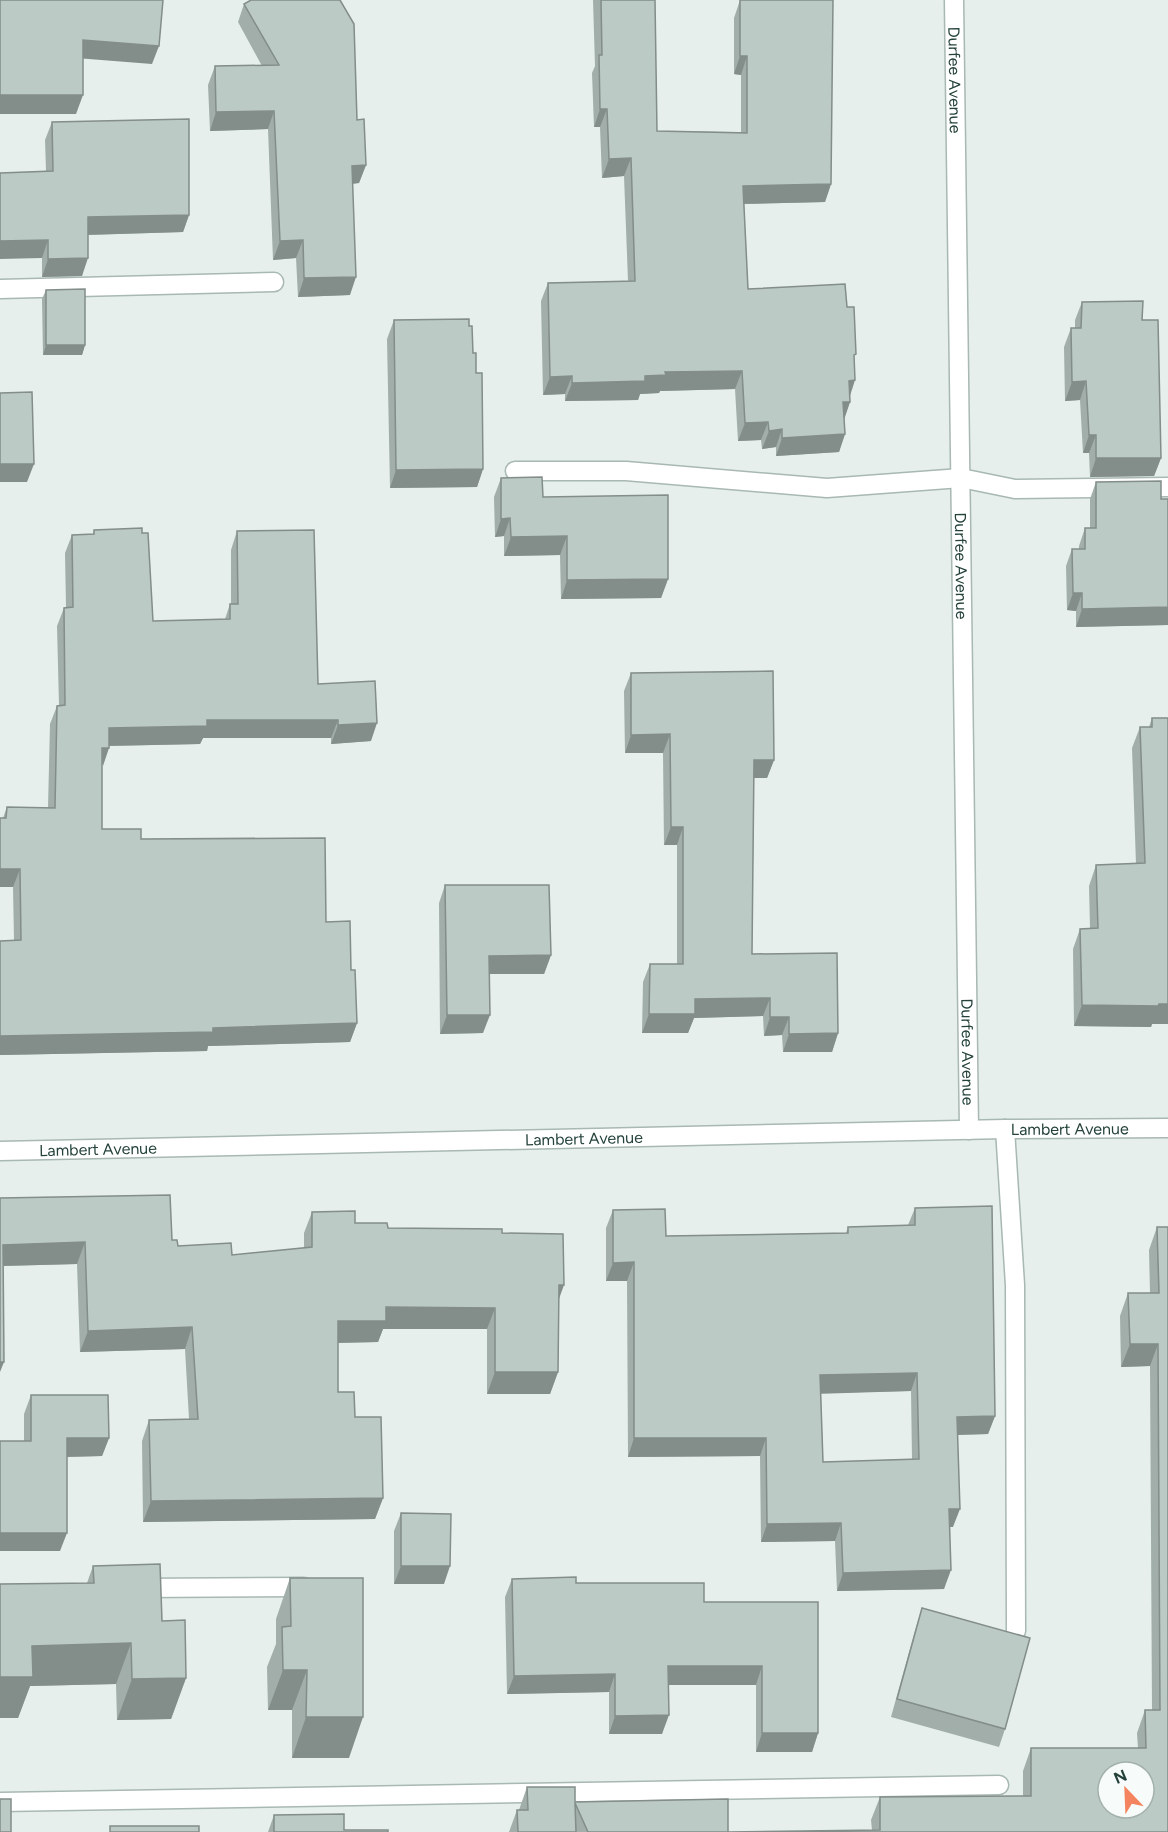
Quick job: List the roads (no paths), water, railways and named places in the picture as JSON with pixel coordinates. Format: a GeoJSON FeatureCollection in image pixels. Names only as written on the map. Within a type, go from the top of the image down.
{"type":"FeatureCollection","features":[{"type":"Feature","properties":{"kind":"street","name":"Durfee Avenue"},"geometry":{"type":"LineString","coordinates":[[954,0],[969,1130]]}},
{"type":"Feature","properties":{"kind":"street"},"geometry":{"type":"LineString","coordinates":[[0,289],[274,282]]}},
{"type":"Feature","properties":{"kind":"street"},"geometry":{"type":"LineString","coordinates":[[515,471],[626,471],[827,488],[961,478],[1015,489],[1168,487]]}},
{"type":"Feature","properties":{"kind":"street","name":"Lambert Avenue"},"geometry":{"type":"LineString","coordinates":[[0,1151],[1005,1129],[1168,1128]]}},
{"type":"Feature","properties":{"kind":"street"},"geometry":{"type":"LineString","coordinates":[[1005,1129],[1015,1285],[1016,1631]]}},
{"type":"Feature","properties":{"kind":"street"},"geometry":{"type":"LineString","coordinates":[[114,1589],[304,1587]]}},
{"type":"Feature","properties":{"kind":"street"},"geometry":{"type":"LineString","coordinates":[[0,1802],[999,1785]]}}]}
